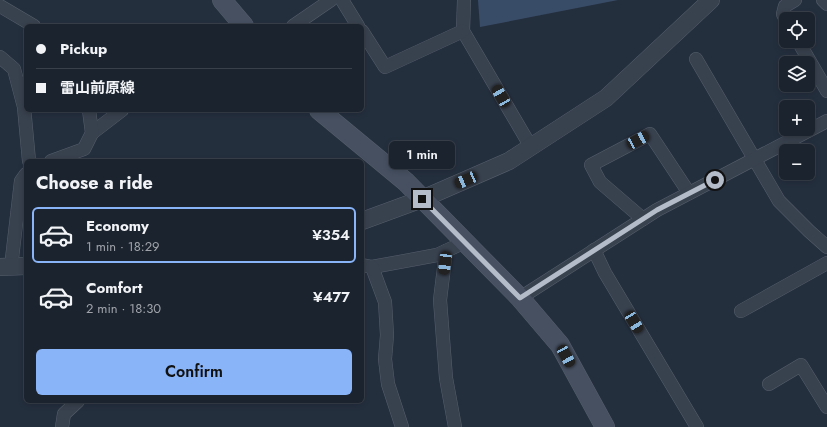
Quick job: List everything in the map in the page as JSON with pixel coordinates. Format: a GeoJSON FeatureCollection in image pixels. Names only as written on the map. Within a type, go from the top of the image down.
{"type":"FeatureCollection","features":[{"type":"Feature","properties":{"kind":"main road"},"geometry":{"type":"LineString","coordinates":[[321,112],[406,182],[520,298],[560,345],[606,427]]}},
{"type":"Feature","properties":{"kind":"street"},"geometry":{"type":"LineString","coordinates":[[296,24],[331,0]]}},
{"type":"Feature","properties":{"kind":"street"},"geometry":{"type":"LineString","coordinates":[[342,0],[357,24]]}},
{"type":"Feature","properties":{"kind":"street"},"geometry":{"type":"LineString","coordinates":[[464,0],[463,31],[531,147]]}},
{"type":"Feature","properties":{"kind":"street"},"geometry":{"type":"LineString","coordinates":[[364,220],[422,199],[509,162],[606,98],[711,0]]}},
{"type":"Feature","properties":{"kind":"street"},"geometry":{"type":"LineString","coordinates":[[784,12],[785,6],[795,0]]}},
{"type":"Feature","properties":{"kind":"street"},"geometry":{"type":"LineString","coordinates":[[822,0],[827,4]]}},
{"type":"Feature","properties":{"kind":"street"},"geometry":{"type":"LineString","coordinates":[[0,6],[31,24]]}},
{"type":"Feature","properties":{"kind":"street"},"geometry":{"type":"LineString","coordinates":[[364,35],[385,67],[463,31]]}},
{"type":"Feature","properties":{"kind":"street"},"geometry":{"type":"LineString","coordinates":[[802,48],[827,91]]}},
{"type":"Feature","properties":{"kind":"street"},"geometry":{"type":"LineString","coordinates":[[0,57],[14,69],[24,107]]}},
{"type":"Feature","properties":{"kind":"street"},"geometry":{"type":"LineString","coordinates":[[696,59],[779,200],[827,247]]}},
{"type":"Feature","properties":{"kind":"street"},"geometry":{"type":"LineString","coordinates":[[24,112],[29,159]]}},
{"type":"Feature","properties":{"kind":"street"},"geometry":{"type":"LineString","coordinates":[[89,112],[92,134]]}},
{"type":"Feature","properties":{"kind":"street"},"geometry":{"type":"LineString","coordinates":[[56,159],[84,149],[92,134],[120,112]]}},
{"type":"Feature","properties":{"kind":"street"},"geometry":{"type":"LineString","coordinates":[[520,298],[657,210],[827,121]]}},
{"type":"Feature","properties":{"kind":"street"},"geometry":{"type":"LineString","coordinates":[[643,219],[600,182],[591,165],[650,134],[689,193]]}},
{"type":"Feature","properties":{"kind":"street"},"geometry":{"type":"LineString","coordinates":[[12,267],[20,181],[24,176]]}},
{"type":"Feature","properties":{"kind":"street"},"geometry":{"type":"LineString","coordinates":[[402,427],[388,384],[385,359],[387,334],[385,302],[367,266],[437,255],[465,242]]}},
{"type":"Feature","properties":{"kind":"street"},"geometry":{"type":"LineString","coordinates":[[594,250],[605,273],[697,427]]}},
{"type":"Feature","properties":{"kind":"street"},"geometry":{"type":"LineString","coordinates":[[446,251],[440,300],[446,378],[455,427]]}},
{"type":"Feature","properties":{"kind":"street"},"geometry":{"type":"LineString","coordinates":[[741,311],[827,263]]}},
{"type":"Feature","properties":{"kind":"street"},"geometry":{"type":"LineString","coordinates":[[769,384],[801,365],[827,407]]}},
{"type":"Feature","properties":{"kind":"street"},"geometry":{"type":"LineString","coordinates":[[62,427],[64,414],[76,403]]}},
{"type":"Feature","properties":{"kind":"water"},"geometry":{"type":"Polygon","coordinates":[[[478,0],[618,0],[480,27],[478,0]]]}},
{"type":"Feature","properties":{"kind":"route"},"geometry":{"type":"LineString","coordinates":[[422,199],[520,298],[657,210],[715,180]]}}]}
